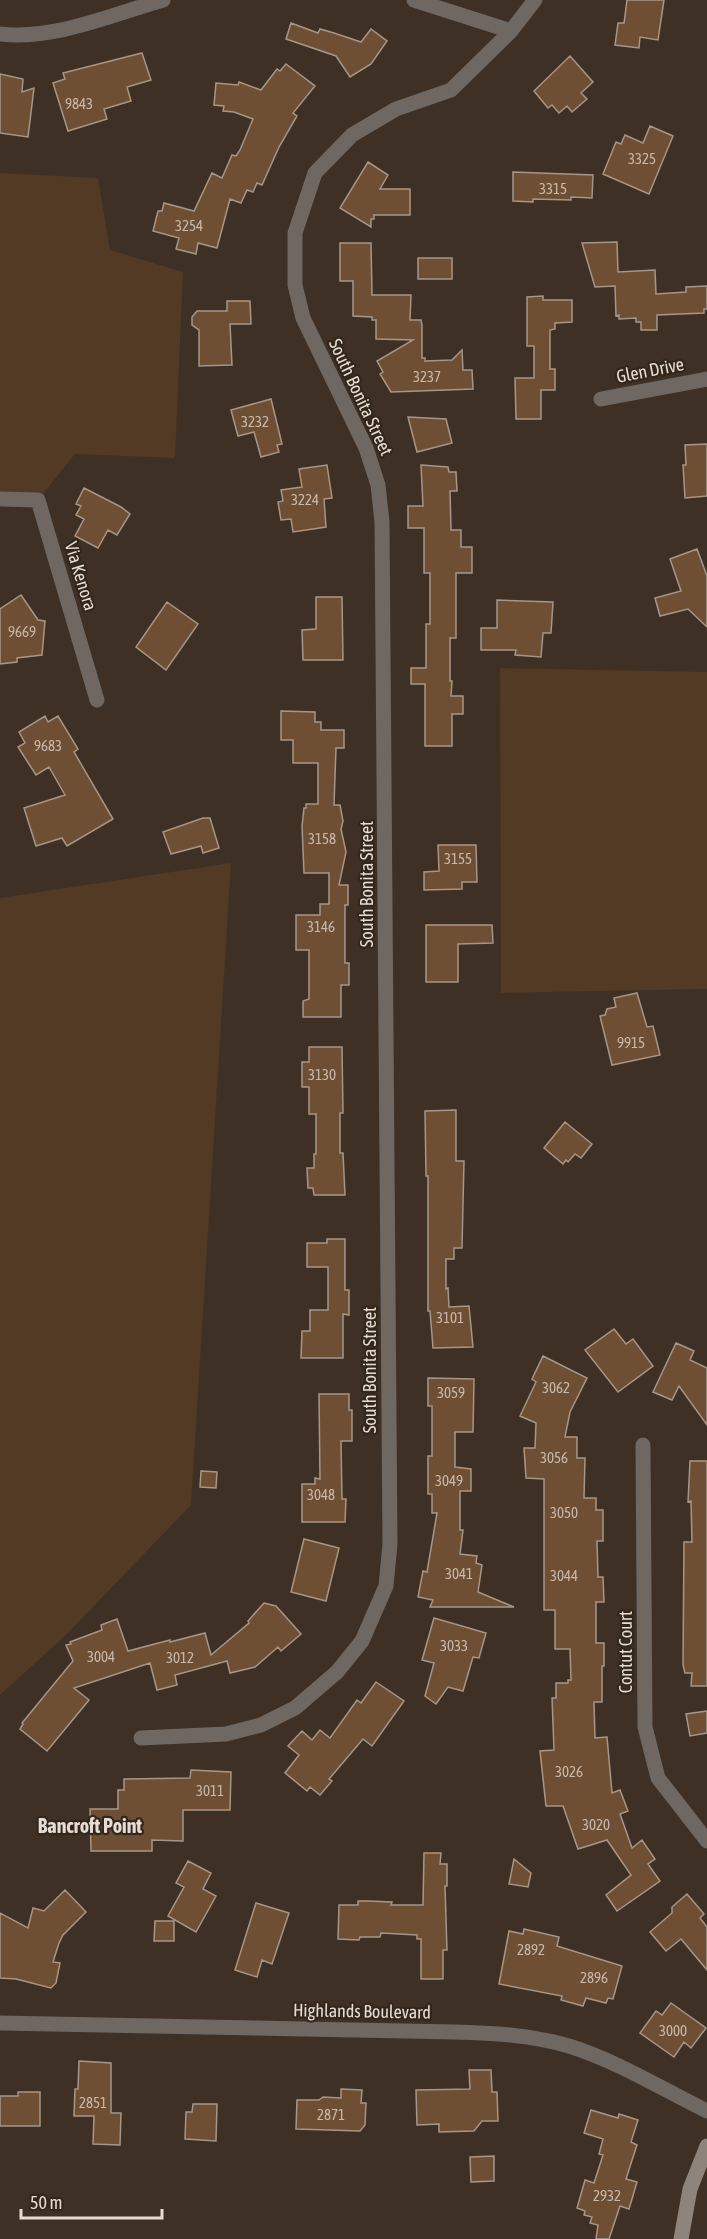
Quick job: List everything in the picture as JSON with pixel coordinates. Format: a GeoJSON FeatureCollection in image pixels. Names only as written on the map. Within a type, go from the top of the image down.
{"type":"FeatureCollection","features":[{"type":"Feature","properties":{"kind":"main road"},"geometry":{"type":"LineString","coordinates":[[681,2239],[690,2189],[707,2146]]}},
{"type":"Feature","properties":{"kind":"street"},"geometry":{"type":"LineString","coordinates":[[0,34],[29,35],[53,32],[163,0]]}},
{"type":"Feature","properties":{"kind":"street"},"geometry":{"type":"LineString","coordinates":[[414,0],[511,31]]}},
{"type":"Feature","properties":{"kind":"street","name":"South Bonita Street"},"geometry":{"type":"LineString","coordinates":[[141,1738],[226,1734],[261,1725],[295,1708],[337,1672],[362,1641],[386,1586],[390,1532],[382,522],[378,485],[366,448],[303,318],[295,285],[295,233],[315,173],[352,135],[396,109],[451,90],[511,31],[535,0]]}},
{"type":"Feature","properties":{"kind":"street","name":"Glen Drive"},"geometry":{"type":"LineString","coordinates":[[601,399],[707,380]]}},
{"type":"Feature","properties":{"kind":"street","name":"Via Kenora"},"geometry":{"type":"LineString","coordinates":[[0,499],[38,500],[98,700]]}},
{"type":"Feature","properties":{"kind":"street","name":"Contut Court"},"geometry":{"type":"LineString","coordinates":[[643,1445],[645,1727],[658,1778],[707,1841]]}},
{"type":"Feature","properties":{"kind":"street","name":"Highlands Boulevard"},"geometry":{"type":"LineString","coordinates":[[0,2023],[455,2032],[521,2036],[553,2042],[590,2054],[707,2111]]}},
{"type":"Feature","properties":{"kind":"shaded area"},"geometry":{"type":"Polygon","coordinates":[[[0,173],[98,178],[110,250],[183,272],[175,458],[75,454],[38,500],[0,499],[0,173]]]}},
{"type":"Feature","properties":{"kind":"shaded area"},"geometry":{"type":"Polygon","coordinates":[[[500,668],[707,672],[707,989],[501,993],[500,668]]]}},
{"type":"Feature","properties":{"kind":"shaded area"},"geometry":{"type":"Polygon","coordinates":[[[231,863],[191,1505],[66,1635],[0,1695],[0,898],[231,863]]]}},
{"type":"Feature","properties":{"kind":"building"},"geometry":{"type":"Polygon","coordinates":[[[627,0],[664,0],[658,40],[640,37],[639,48],[615,45],[618,23],[624,23],[627,0]]]}},
{"type":"Feature","properties":{"kind":"building"},"geometry":{"type":"Polygon","coordinates":[[[291,23],[318,33],[320,29],[361,42],[371,29],[387,41],[371,64],[350,77],[336,56],[286,39],[291,23]]]}},
{"type":"Feature","properties":{"kind":"building"},"geometry":{"type":"Polygon","coordinates":[[[142,53],[151,80],[127,87],[131,101],[104,109],[107,119],[68,131],[53,83],[65,79],[63,73],[142,53]]]}},
{"type":"Feature","properties":{"kind":"building"},"geometry":{"type":"Polygon","coordinates":[[[570,56],[593,82],[581,93],[587,99],[572,112],[567,106],[559,113],[552,105],[548,108],[534,91],[570,56]]]}},
{"type":"Feature","properties":{"kind":"building"},"geometry":{"type":"Polygon","coordinates":[[[286,64],[315,86],[293,113],[297,116],[279,147],[262,185],[257,183],[253,192],[247,190],[241,203],[230,199],[217,248],[198,243],[196,254],[176,249],[179,238],[153,231],[158,211],[162,211],[164,203],[194,211],[212,173],[222,178],[232,155],[236,156],[240,150],[253,119],[234,112],[223,111],[224,106],[214,105],[216,83],[238,85],[239,82],[261,90],[277,69],[280,71],[286,64]]]}},
{"type":"Feature","properties":{"kind":"building"},"geometry":{"type":"Polygon","coordinates":[[[0,74],[23,79],[22,92],[34,88],[28,137],[0,133],[0,74]]]}},
{"type":"Feature","properties":{"kind":"building"},"geometry":{"type":"Polygon","coordinates":[[[650,126],[673,136],[649,194],[603,174],[616,142],[621,144],[625,135],[643,143],[650,126]]]}},
{"type":"Feature","properties":{"kind":"building"},"geometry":{"type":"Polygon","coordinates":[[[368,162],[388,175],[380,189],[410,189],[410,215],[374,215],[374,219],[371,219],[371,227],[340,208],[368,162]]]}},
{"type":"Feature","properties":{"kind":"building"},"geometry":{"type":"Polygon","coordinates":[[[513,172],[593,175],[592,198],[513,201],[513,172]]]}},
{"type":"Feature","properties":{"kind":"building"},"geometry":{"type":"Polygon","coordinates":[[[617,242],[618,272],[655,270],[656,294],[686,292],[686,287],[707,286],[707,309],[704,309],[704,313],[657,315],[657,330],[641,330],[641,322],[636,322],[636,318],[619,319],[619,315],[616,316],[615,286],[595,287],[582,243],[617,242]]]}},
{"type":"Feature","properties":{"kind":"building"},"geometry":{"type":"Polygon","coordinates":[[[340,243],[371,243],[372,295],[411,295],[410,320],[421,320],[422,325],[422,358],[425,358],[425,361],[452,360],[462,350],[463,370],[472,370],[473,389],[391,392],[380,374],[383,372],[377,361],[413,340],[376,339],[376,320],[372,320],[372,317],[353,316],[353,281],[340,281],[340,243]]]}},
{"type":"Feature","properties":{"kind":"building"},"geometry":{"type":"Polygon","coordinates":[[[418,258],[452,258],[452,279],[418,279],[418,258]]]}},
{"type":"Feature","properties":{"kind":"building"},"geometry":{"type":"Polygon","coordinates":[[[543,296],[543,300],[572,300],[572,322],[555,323],[555,329],[550,330],[550,369],[555,369],[555,390],[541,390],[541,419],[516,419],[515,378],[534,378],[534,346],[527,346],[527,297],[543,296]]]}},
{"type":"Feature","properties":{"kind":"building"},"geometry":{"type":"Polygon","coordinates":[[[227,301],[250,301],[251,324],[230,324],[232,365],[199,366],[199,330],[192,325],[192,317],[197,311],[227,311],[227,301]]]}},
{"type":"Feature","properties":{"kind":"building"},"geometry":{"type":"Polygon","coordinates":[[[271,399],[282,444],[277,445],[279,452],[261,457],[254,432],[238,436],[231,410],[271,399]]]}},
{"type":"Feature","properties":{"kind":"building"},"geometry":{"type":"Polygon","coordinates":[[[408,417],[446,419],[452,443],[417,452],[408,417]]]}},
{"type":"Feature","properties":{"kind":"building"},"geometry":{"type":"Polygon","coordinates":[[[707,444],[707,496],[685,498],[683,465],[686,465],[685,445],[707,444]]]}},
{"type":"Feature","properties":{"kind":"building"},"geometry":{"type":"Polygon","coordinates":[[[327,465],[332,498],[324,499],[326,527],[293,532],[291,519],[281,520],[278,502],[283,501],[281,490],[302,487],[299,469],[327,465]]]}},
{"type":"Feature","properties":{"kind":"building"},"geometry":{"type":"Polygon","coordinates":[[[421,465],[448,467],[449,472],[456,472],[457,491],[450,491],[451,530],[461,530],[461,547],[472,547],[472,573],[456,573],[456,638],[450,638],[450,681],[452,681],[451,696],[463,696],[463,714],[452,714],[452,746],[425,746],[425,684],[411,684],[411,668],[426,668],[426,624],[430,624],[430,573],[424,573],[424,528],[408,528],[408,506],[423,506],[421,465]]]}},
{"type":"Feature","properties":{"kind":"building"},"geometry":{"type":"Polygon","coordinates":[[[84,488],[130,514],[117,535],[108,530],[98,548],[75,536],[84,519],[76,515],[81,506],[76,504],[84,488]]]}},
{"type":"Feature","properties":{"kind":"building"},"geometry":{"type":"Polygon","coordinates":[[[697,549],[707,576],[707,627],[688,609],[660,616],[655,598],[681,591],[670,559],[697,549]]]}},
{"type":"Feature","properties":{"kind":"building"},"geometry":{"type":"Polygon","coordinates":[[[21,595],[38,620],[45,621],[42,655],[17,658],[17,662],[0,664],[0,609],[21,595]]]}},
{"type":"Feature","properties":{"kind":"building"},"geometry":{"type":"Polygon","coordinates":[[[316,597],[342,597],[343,660],[303,660],[302,630],[316,629],[316,597]]]}},
{"type":"Feature","properties":{"kind":"building"},"geometry":{"type":"Polygon","coordinates":[[[497,600],[553,602],[551,633],[543,633],[541,657],[515,655],[516,650],[481,650],[481,628],[497,628],[497,600]]]}},
{"type":"Feature","properties":{"kind":"building"},"geometry":{"type":"Polygon","coordinates":[[[167,602],[198,624],[166,670],[136,647],[167,602]]]}},
{"type":"Feature","properties":{"kind":"building"},"geometry":{"type":"Polygon","coordinates":[[[281,711],[315,712],[315,722],[321,722],[321,730],[344,730],[344,748],[336,748],[334,805],[340,805],[343,821],[341,829],[346,852],[339,885],[348,885],[348,905],[345,905],[345,963],[349,963],[349,985],[341,985],[341,1017],[303,1017],[303,1001],[309,999],[309,950],[296,950],[296,915],[320,915],[320,904],[329,904],[329,873],[304,873],[302,826],[304,808],[306,804],[318,804],[318,763],[293,763],[293,740],[281,740],[281,711]]]}},
{"type":"Feature","properties":{"kind":"building"},"geometry":{"type":"Polygon","coordinates":[[[45,716],[48,722],[58,716],[78,749],[74,752],[113,819],[67,846],[62,838],[36,846],[24,808],[65,795],[49,767],[36,775],[18,747],[25,743],[19,732],[45,716]]]}},
{"type":"Feature","properties":{"kind":"building"},"geometry":{"type":"Polygon","coordinates":[[[203,818],[210,818],[219,848],[203,853],[201,846],[171,854],[163,832],[203,818]]]}},
{"type":"Feature","properties":{"kind":"building"},"geometry":{"type":"Polygon","coordinates":[[[438,845],[476,845],[477,882],[462,882],[462,889],[424,890],[424,872],[439,871],[438,845]]]}},
{"type":"Feature","properties":{"kind":"building"},"geometry":{"type":"Polygon","coordinates":[[[426,925],[492,925],[493,943],[458,944],[458,982],[426,982],[426,925]]]}},
{"type":"Feature","properties":{"kind":"building"},"geometry":{"type":"Polygon","coordinates":[[[637,993],[647,1027],[653,1026],[660,1055],[612,1065],[600,1016],[605,1015],[607,1009],[616,1007],[614,998],[637,993]]]}},
{"type":"Feature","properties":{"kind":"building"},"geometry":{"type":"Polygon","coordinates":[[[309,1047],[342,1047],[343,1113],[340,1113],[340,1153],[343,1153],[345,1195],[314,1195],[313,1188],[308,1188],[307,1168],[314,1168],[314,1154],[316,1154],[316,1114],[309,1114],[309,1087],[302,1087],[302,1062],[309,1062],[309,1047]]]}},
{"type":"Feature","properties":{"kind":"building"},"geometry":{"type":"Polygon","coordinates":[[[456,1110],[456,1161],[464,1161],[462,1248],[454,1248],[454,1259],[446,1259],[446,1289],[448,1288],[449,1307],[469,1306],[473,1347],[433,1348],[430,1311],[428,1311],[428,1176],[426,1176],[425,1111],[456,1110]]]}},
{"type":"Feature","properties":{"kind":"building"},"geometry":{"type":"Polygon","coordinates":[[[565,1122],[592,1144],[581,1158],[575,1154],[563,1164],[544,1148],[565,1122]]]}},
{"type":"Feature","properties":{"kind":"building"},"geometry":{"type":"Polygon","coordinates":[[[327,1239],[345,1239],[345,1290],[349,1290],[349,1315],[343,1314],[343,1358],[301,1358],[302,1331],[310,1331],[310,1310],[328,1310],[328,1267],[307,1267],[307,1243],[327,1243],[327,1239]]]}},
{"type":"Feature","properties":{"kind":"building"},"geometry":{"type":"Polygon","coordinates":[[[614,1329],[626,1344],[633,1339],[653,1366],[618,1392],[585,1350],[614,1329]]]}},
{"type":"Feature","properties":{"kind":"building"},"geometry":{"type":"Polygon","coordinates":[[[676,1343],[694,1351],[690,1360],[707,1368],[707,1425],[679,1386],[672,1400],[653,1392],[676,1343]]]}},
{"type":"Feature","properties":{"kind":"building"},"geometry":{"type":"Polygon","coordinates":[[[543,1356],[587,1378],[570,1412],[565,1437],[577,1437],[577,1458],[585,1458],[584,1498],[596,1498],[596,1510],[603,1510],[603,1541],[597,1541],[598,1577],[603,1577],[604,1602],[596,1602],[596,1643],[604,1643],[604,1666],[602,1666],[602,1702],[594,1702],[595,1738],[607,1737],[612,1793],[620,1790],[628,1811],[620,1814],[632,1848],[642,1840],[655,1859],[648,1864],[660,1881],[617,1911],[606,1895],[631,1875],[607,1840],[578,1849],[563,1806],[546,1806],[540,1751],[554,1750],[552,1698],[556,1698],[556,1683],[568,1683],[568,1680],[571,1680],[570,1649],[555,1649],[555,1610],[544,1610],[544,1479],[526,1478],[524,1448],[535,1448],[536,1423],[520,1416],[536,1382],[532,1379],[543,1356]]]}},
{"type":"Feature","properties":{"kind":"building"},"geometry":{"type":"Polygon","coordinates":[[[428,1378],[474,1379],[473,1432],[455,1432],[455,1467],[471,1469],[471,1491],[460,1491],[460,1530],[463,1530],[460,1554],[477,1556],[476,1563],[482,1565],[478,1592],[514,1607],[430,1607],[433,1600],[418,1597],[423,1571],[427,1572],[437,1513],[432,1513],[432,1494],[428,1494],[428,1456],[432,1456],[432,1406],[428,1406],[428,1378]]]}},
{"type":"Feature","properties":{"kind":"building"},"geometry":{"type":"Polygon","coordinates":[[[319,1394],[349,1394],[349,1410],[352,1410],[352,1441],[341,1441],[342,1499],[346,1499],[345,1522],[302,1522],[302,1484],[315,1484],[315,1478],[320,1479],[319,1394]]]}},
{"type":"Feature","properties":{"kind":"building"},"geometry":{"type":"Polygon","coordinates":[[[690,1461],[707,1461],[707,1686],[691,1686],[692,1673],[685,1673],[683,1665],[684,1542],[692,1542],[691,1501],[688,1502],[690,1461]]]}},
{"type":"Feature","properties":{"kind":"building"},"geometry":{"type":"Polygon","coordinates":[[[201,1471],[217,1472],[216,1488],[200,1487],[201,1471]]]}},
{"type":"Feature","properties":{"kind":"building"},"geometry":{"type":"Polygon","coordinates":[[[304,1539],[339,1548],[326,1601],[291,1592],[304,1539]]]}},
{"type":"Feature","properties":{"kind":"building"},"geometry":{"type":"Polygon","coordinates":[[[264,1603],[276,1606],[301,1634],[281,1651],[278,1647],[255,1667],[230,1673],[227,1661],[175,1675],[177,1685],[157,1690],[150,1663],[74,1688],[89,1700],[47,1751],[20,1729],[22,1723],[73,1661],[66,1645],[102,1630],[101,1625],[117,1619],[128,1651],[205,1633],[211,1655],[249,1623],[248,1621],[264,1603]]]}},
{"type":"Feature","properties":{"kind":"building"},"geometry":{"type":"Polygon","coordinates":[[[434,1618],[486,1633],[479,1658],[473,1657],[463,1691],[448,1687],[436,1704],[425,1696],[434,1663],[422,1660],[434,1618]]]}},
{"type":"Feature","properties":{"kind":"building"},"geometry":{"type":"Polygon","coordinates":[[[376,1682],[404,1701],[372,1746],[363,1739],[329,1779],[332,1781],[320,1795],[310,1787],[307,1791],[285,1773],[299,1755],[288,1746],[302,1731],[312,1740],[320,1730],[330,1738],[357,1700],[361,1703],[376,1682]]]}},
{"type":"Feature","properties":{"kind":"building"},"geometry":{"type":"Polygon","coordinates":[[[707,1711],[707,1733],[690,1736],[686,1714],[707,1711]]]}},
{"type":"Feature","properties":{"kind":"building"},"geometry":{"type":"Polygon","coordinates":[[[191,1770],[231,1772],[230,1810],[183,1810],[183,1841],[152,1840],[152,1851],[91,1851],[90,1809],[118,1809],[118,1790],[124,1790],[124,1779],[190,1778],[191,1770]]]}},
{"type":"Feature","properties":{"kind":"building"},"geometry":{"type":"Polygon","coordinates":[[[424,1853],[441,1853],[440,1864],[447,1864],[447,1886],[445,1886],[447,1950],[443,1950],[443,1979],[421,1979],[421,1939],[417,1939],[417,1935],[381,1933],[380,1937],[360,1937],[359,1940],[338,1939],[339,1905],[358,1905],[358,1901],[368,1901],[392,1902],[391,1905],[423,1905],[424,1853]]]}},
{"type":"Feature","properties":{"kind":"building"},"geometry":{"type":"Polygon","coordinates":[[[514,1859],[531,1873],[528,1887],[509,1884],[514,1859]]]}},
{"type":"Feature","properties":{"kind":"building"},"geometry":{"type":"Polygon","coordinates":[[[188,1861],[211,1873],[203,1889],[216,1896],[196,1932],[168,1916],[184,1887],[176,1883],[188,1861]]]}},
{"type":"Feature","properties":{"kind":"building"},"geometry":{"type":"Polygon","coordinates":[[[65,1890],[86,1912],[63,1935],[59,1943],[53,1962],[60,1963],[56,1983],[51,1988],[16,1979],[0,1978],[0,1913],[28,1928],[33,1908],[44,1911],[65,1890]]]}},
{"type":"Feature","properties":{"kind":"building"},"geometry":{"type":"Polygon","coordinates":[[[687,1894],[704,1914],[700,1918],[707,1927],[707,1970],[681,1939],[666,1951],[650,1932],[672,1913],[672,1907],[687,1894]]]}},
{"type":"Feature","properties":{"kind":"building"},"geometry":{"type":"Polygon","coordinates":[[[256,1903],[289,1913],[272,1964],[262,1960],[257,1977],[235,1970],[256,1903]]]}},
{"type":"Feature","properties":{"kind":"building"},"geometry":{"type":"Polygon","coordinates":[[[155,1921],[174,1921],[174,1941],[154,1941],[155,1921]]]}},
{"type":"Feature","properties":{"kind":"building"},"geometry":{"type":"Polygon","coordinates":[[[524,1929],[559,1937],[557,1946],[622,1966],[613,1999],[608,1998],[606,2003],[586,1998],[583,2006],[561,2000],[562,1996],[499,1984],[509,1931],[523,1934],[524,1929]]]}},
{"type":"Feature","properties":{"kind":"building"},"geometry":{"type":"Polygon","coordinates":[[[671,2003],[706,2028],[691,2048],[684,2042],[674,2057],[640,2033],[656,2011],[662,2015],[671,2003]]]}},
{"type":"Feature","properties":{"kind":"building"},"geometry":{"type":"Polygon","coordinates":[[[79,2061],[111,2063],[111,2113],[121,2113],[120,2145],[93,2144],[94,2116],[74,2116],[79,2061]]]}},
{"type":"Feature","properties":{"kind":"building"},"geometry":{"type":"Polygon","coordinates":[[[469,2070],[491,2070],[492,2092],[497,2092],[498,2121],[482,2121],[474,2131],[439,2132],[439,2124],[417,2125],[416,2090],[470,2089],[469,2070]]]}},
{"type":"Feature","properties":{"kind":"building"},"geometry":{"type":"Polygon","coordinates":[[[341,2089],[362,2090],[361,2103],[366,2103],[365,2125],[360,2131],[296,2129],[297,2100],[319,2100],[323,2097],[341,2098],[341,2089]]]}},
{"type":"Feature","properties":{"kind":"building"},"geometry":{"type":"Polygon","coordinates":[[[18,2092],[40,2092],[40,2126],[0,2126],[0,2096],[18,2096],[18,2092]]]}},
{"type":"Feature","properties":{"kind":"building"},"geometry":{"type":"Polygon","coordinates":[[[193,2104],[217,2104],[216,2141],[185,2139],[186,2112],[192,2112],[193,2104]]]}},
{"type":"Feature","properties":{"kind":"building"},"geometry":{"type":"Polygon","coordinates":[[[591,2110],[618,2118],[619,2114],[638,2120],[631,2142],[637,2145],[626,2179],[637,2182],[629,2209],[620,2206],[609,2239],[596,2239],[598,2225],[590,2223],[592,2217],[584,2215],[585,2211],[577,2208],[585,2180],[594,2183],[603,2155],[599,2154],[603,2139],[584,2133],[591,2110]]]}},
{"type":"Feature","properties":{"kind":"building"},"geometry":{"type":"Polygon","coordinates":[[[494,2156],[494,2181],[471,2182],[470,2157],[494,2156]]]}},
{"type":"Feature","properties":{"kind":"district","name":"Bancroft Point"},"geometry":{"type":"Point","coordinates":[90,1825]}}]}
